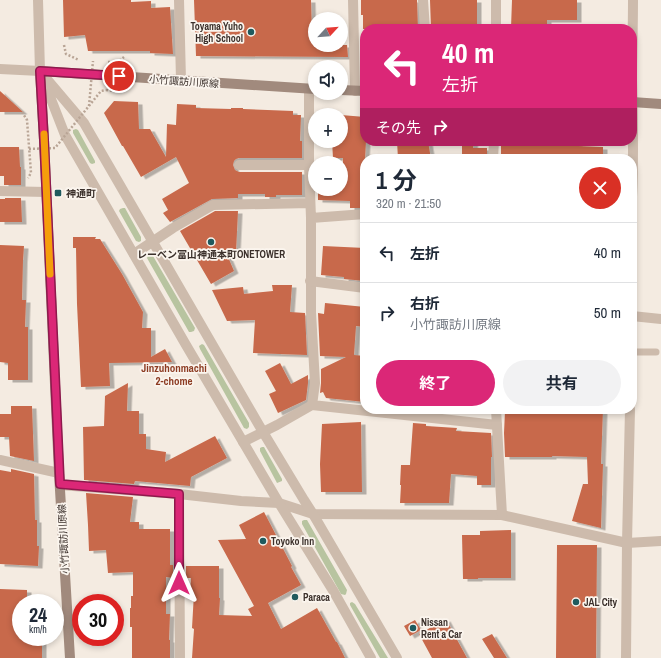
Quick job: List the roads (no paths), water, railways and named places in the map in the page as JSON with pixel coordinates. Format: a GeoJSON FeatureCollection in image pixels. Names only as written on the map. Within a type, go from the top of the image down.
{"type":"FeatureCollection","features":[{"type":"Feature","properties":{"kind":"main road","name":"小竹諏訪川原線"},"geometry":{"type":"LineString","coordinates":[[70,658],[59,473],[40,71],[308,89]]}},
{"type":"Feature","properties":{"kind":"main road"},"geometry":{"type":"LineString","coordinates":[[348,90],[360,91]]}},
{"type":"Feature","properties":{"kind":"main road"},"geometry":{"type":"LineString","coordinates":[[637,102],[661,104]]}},
{"type":"Feature","properties":{"kind":"street"},"geometry":{"type":"LineString","coordinates":[[38,0],[40,71],[65,135],[279,503],[334,592],[371,658]]}},
{"type":"Feature","properties":{"kind":"street"},"geometry":{"type":"LineString","coordinates":[[179,0],[182,80]]}},
{"type":"Feature","properties":{"kind":"street"},"geometry":{"type":"LineString","coordinates":[[353,0],[360,91]]}},
{"type":"Feature","properties":{"kind":"street"},"geometry":{"type":"LineString","coordinates":[[423,0],[424,24]]}},
{"type":"Feature","properties":{"kind":"street"},"geometry":{"type":"LineString","coordinates":[[496,0],[496,24]]}},
{"type":"Feature","properties":{"kind":"street"},"geometry":{"type":"LineString","coordinates":[[633,0],[633,24]]}},
{"type":"Feature","properties":{"kind":"street"},"geometry":{"type":"LineString","coordinates":[[0,69],[40,71],[84,123],[263,432],[397,658]]}},
{"type":"Feature","properties":{"kind":"street"},"geometry":{"type":"LineString","coordinates":[[309,156],[312,100]]}},
{"type":"Feature","properties":{"kind":"street"},"geometry":{"type":"LineString","coordinates":[[239,165],[308,165]]}},
{"type":"Feature","properties":{"kind":"street"},"geometry":{"type":"LineString","coordinates":[[0,191],[46,192]]}},
{"type":"Feature","properties":{"kind":"street"},"geometry":{"type":"LineString","coordinates":[[310,196],[310,281],[315,383],[312,405]]}},
{"type":"Feature","properties":{"kind":"street"},"geometry":{"type":"LineString","coordinates":[[134,254],[173,228],[213,205],[310,203]]}},
{"type":"Feature","properties":{"kind":"street"},"geometry":{"type":"LineString","coordinates":[[311,218],[360,214]]}},
{"type":"Feature","properties":{"kind":"street"},"geometry":{"type":"LineString","coordinates":[[310,281],[360,287]]}},
{"type":"Feature","properties":{"kind":"street"},"geometry":{"type":"LineString","coordinates":[[637,317],[661,319]]}},
{"type":"Feature","properties":{"kind":"street"},"geometry":{"type":"LineString","coordinates":[[244,442],[312,405],[360,410]]}},
{"type":"Feature","properties":{"kind":"street"},"geometry":{"type":"LineString","coordinates":[[395,414],[497,425]]}},
{"type":"Feature","properties":{"kind":"street"},"geometry":{"type":"LineString","coordinates":[[496,414],[502,515]]}},
{"type":"Feature","properties":{"kind":"street"},"geometry":{"type":"LineString","coordinates":[[626,658],[630,414]]}},
{"type":"Feature","properties":{"kind":"street"},"geometry":{"type":"LineString","coordinates":[[0,460],[59,473]]}},
{"type":"Feature","properties":{"kind":"street"},"geometry":{"type":"LineString","coordinates":[[60,484],[241,501],[279,503],[313,514],[502,515],[627,543],[661,541]]}},
{"type":"Feature","properties":{"kind":"street"},"geometry":{"type":"LineString","coordinates":[[179,494],[180,658]]}},
{"type":"Feature","properties":{"kind":"lane"},"geometry":{"type":"LineString","coordinates":[[637,352],[656,352]]}},
{"type":"Feature","properties":{"kind":"place","name":"Toyama Yuho High School"},"geometry":{"type":"Point","coordinates":[251,32]}},
{"type":"Feature","properties":{"kind":"place","name":"神通町"},"geometry":{"type":"Point","coordinates":[58,193]}},
{"type":"Feature","properties":{"kind":"place","name":"レーベン富山神通本町ONETOWER"},"geometry":{"type":"Point","coordinates":[211,242]}},
{"type":"Feature","properties":{"kind":"place","name":"Toyoko Inn"},"geometry":{"type":"Point","coordinates":[263,541]}},
{"type":"Feature","properties":{"kind":"place","name":"Paraca"},"geometry":{"type":"Point","coordinates":[295,597]}},
{"type":"Feature","properties":{"kind":"place","name":"JAL City"},"geometry":{"type":"Point","coordinates":[576,602]}},
{"type":"Feature","properties":{"kind":"place","name":"Nissan Rent a Car"},"geometry":{"type":"Point","coordinates":[413,628]}},
{"type":"Feature","properties":{"kind":"district","name":"Jinzuhonmachi 2-chome"},"geometry":{"type":"Point","coordinates":[174,374]}}]}
